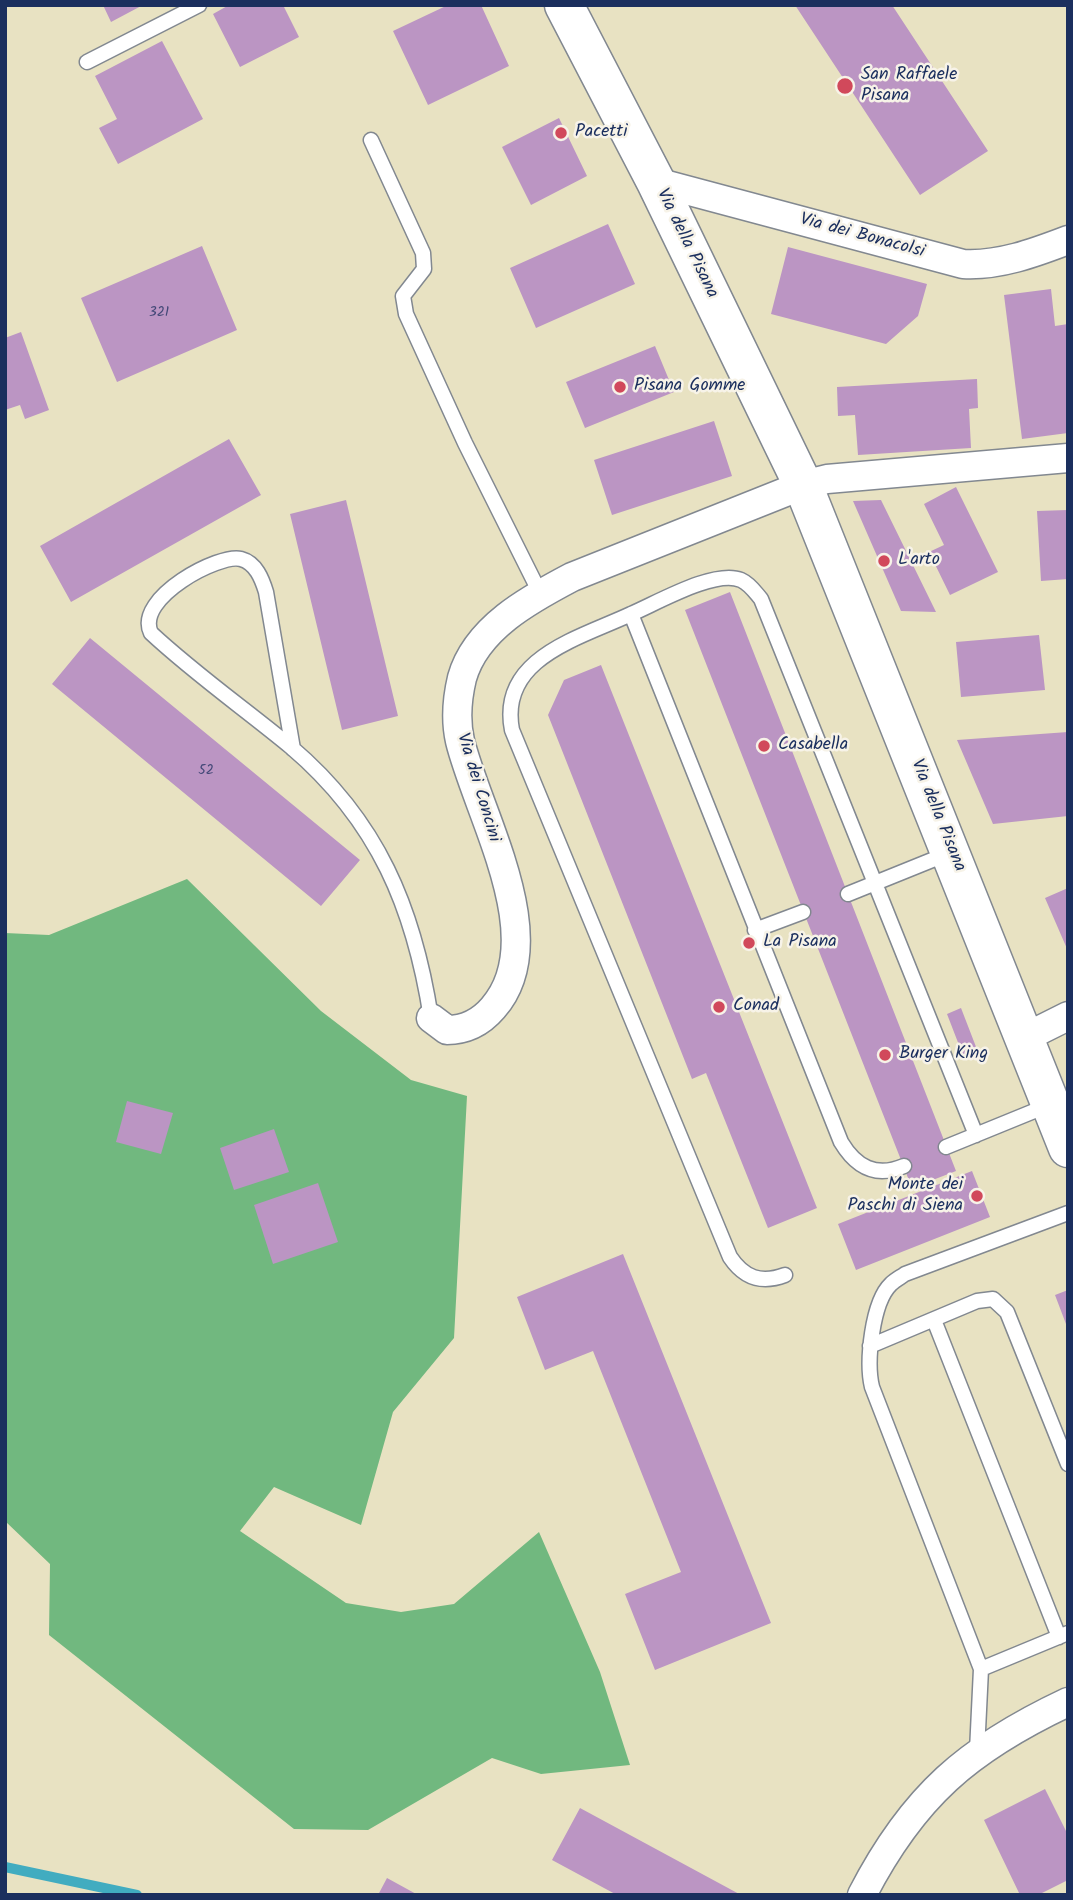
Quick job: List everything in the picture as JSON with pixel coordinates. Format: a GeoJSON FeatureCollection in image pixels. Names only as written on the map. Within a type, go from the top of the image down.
{"type":"FeatureCollection","features":[{"type":"Feature","properties":{"kind":"main road","name":"Via della Pisana"},"geometry":{"type":"LineString","coordinates":[[564,5],[656,182],[803,485],[952,852],[1068,1148]]}},
{"type":"Feature","properties":{"kind":"street","name":"Via dei Bonacolsi"},"geometry":{"type":"LineString","coordinates":[[656,182],[963,264],[985,265],[1023,256],[1068,240]]}},
{"type":"Feature","properties":{"kind":"street"},"geometry":{"type":"LineString","coordinates":[[803,485],[827,479],[1068,458]]}},
{"type":"Feature","properties":{"kind":"street","name":"Via dei Concini"},"geometry":{"type":"LineString","coordinates":[[431,1018],[447,1030],[480,1021],[506,992],[513,974],[516,926],[498,858],[461,743],[457,706],[467,664],[485,637],[540,593],[631,552],[803,485]]}},
{"type":"Feature","properties":{"kind":"street"},"geometry":{"type":"LineString","coordinates":[[1024,1038],[1068,1016]]}},
{"type":"Feature","properties":{"kind":"street"},"geometry":{"type":"LineString","coordinates":[[862,1895],[883,1854],[916,1809],[977,1751],[1068,1702]]}},
{"type":"Feature","properties":{"kind":"lane"},"geometry":{"type":"LineString","coordinates":[[87,62],[199,5]]}},
{"type":"Feature","properties":{"kind":"lane"},"geometry":{"type":"LineString","coordinates":[[371,140],[424,253],[424,269],[403,296],[405,314],[465,443],[540,593]]}},
{"type":"Feature","properties":{"kind":"lane"},"geometry":{"type":"LineString","coordinates":[[293,749],[266,592],[256,569],[240,558],[229,559],[171,587],[153,604],[148,615],[151,633],[293,749],[332,787],[373,838],[385,860],[414,933],[424,969],[431,1018]]}},
{"type":"Feature","properties":{"kind":"lane"},"geometry":{"type":"LineString","coordinates":[[785,1275],[761,1280],[749,1277],[730,1257],[512,730],[509,715],[515,686],[540,657],[713,579],[728,577],[750,586],[761,599],[976,1135]]}},
{"type":"Feature","properties":{"kind":"lane"},"geometry":{"type":"LineString","coordinates":[[631,614],[755,930],[847,1153],[864,1168],[874,1171],[904,1166]]}},
{"type":"Feature","properties":{"kind":"lane"},"geometry":{"type":"LineString","coordinates":[[848,894],[952,852]]}},
{"type":"Feature","properties":{"kind":"lane"},"geometry":{"type":"LineString","coordinates":[[755,930],[803,912]]}},
{"type":"Feature","properties":{"kind":"lane"},"geometry":{"type":"LineString","coordinates":[[946,1147],[1050,1104]]}},
{"type":"Feature","properties":{"kind":"lane"},"geometry":{"type":"LineString","coordinates":[[977,1751],[981,1669],[872,1387],[868,1365],[870,1346],[882,1298],[891,1284],[905,1274],[1068,1213]]}},
{"type":"Feature","properties":{"kind":"lane"},"geometry":{"type":"LineString","coordinates":[[870,1346],[986,1299],[1000,1304],[1007,1312],[1068,1464]]}},
{"type":"Feature","properties":{"kind":"lane"},"geometry":{"type":"LineString","coordinates":[[934,1320],[1063,1635],[981,1669]]}},
{"type":"Feature","properties":{"kind":"green space"},"geometry":{"type":"Polygon","coordinates":[[[187,879],[321,1011],[411,1080],[467,1096],[454,1338],[393,1412],[361,1525],[274,1487],[240,1531],[346,1603],[401,1612],[454,1604],[539,1532],[600,1672],[630,1765],[541,1774],[492,1758],[368,1830],[294,1829],[49,1635],[50,1564],[5,1521],[5,933],[49,935],[187,879]]]}},
{"type":"Feature","properties":{"kind":"building"},"geometry":{"type":"Polygon","coordinates":[[[103,5],[143,5],[111,22],[103,5]]]}},
{"type":"Feature","properties":{"kind":"building"},"geometry":{"type":"Polygon","coordinates":[[[229,5],[283,5],[299,37],[240,67],[213,14],[229,5]]]}},
{"type":"Feature","properties":{"kind":"building"},"geometry":{"type":"Polygon","coordinates":[[[448,5],[481,5],[509,66],[428,105],[393,31],[448,5]]]}},
{"type":"Feature","properties":{"kind":"building"},"geometry":{"type":"Polygon","coordinates":[[[795,5],[892,5],[988,151],[920,195],[795,5]]]}},
{"type":"Feature","properties":{"kind":"building"},"geometry":{"type":"Polygon","coordinates":[[[162,41],[203,119],[118,164],[99,128],[117,119],[95,76],[162,41]]]}},
{"type":"Feature","properties":{"kind":"building"},"geometry":{"type":"Polygon","coordinates":[[[559,118],[587,176],[531,205],[502,147],[559,118]]]}},
{"type":"Feature","properties":{"kind":"building"},"geometry":{"type":"Polygon","coordinates":[[[608,224],[635,284],[536,328],[510,268],[608,224]]]}},
{"type":"Feature","properties":{"kind":"building"},"geometry":{"type":"Polygon","coordinates":[[[202,246],[237,330],[117,382],[81,298],[202,246]]]}},
{"type":"Feature","properties":{"kind":"building"},"geometry":{"type":"Polygon","coordinates":[[[788,247],[927,284],[918,316],[886,344],[771,314],[788,247]]]}},
{"type":"Feature","properties":{"kind":"building"},"geometry":{"type":"Polygon","coordinates":[[[1051,289],[1055,326],[1068,324],[1068,433],[1022,439],[1004,295],[1051,289]]]}},
{"type":"Feature","properties":{"kind":"building"},"geometry":{"type":"Polygon","coordinates":[[[21,332],[49,410],[25,419],[20,405],[5,410],[5,338],[21,332]]]}},
{"type":"Feature","properties":{"kind":"building","name":"Pisana Gomme"},"geometry":{"type":"Polygon","coordinates":[[[655,346],[674,392],[585,428],[566,382],[655,346]]]}},
{"type":"Feature","properties":{"kind":"building"},"geometry":{"type":"Polygon","coordinates":[[[977,379],[978,408],[969,409],[971,448],[858,455],[855,415],[838,416],[837,387],[977,379]]]}},
{"type":"Feature","properties":{"kind":"building"},"geometry":{"type":"Polygon","coordinates":[[[714,421],[732,476],[612,515],[594,460],[714,421]]]}},
{"type":"Feature","properties":{"kind":"building"},"geometry":{"type":"Polygon","coordinates":[[[229,439],[261,495],[71,602],[40,546],[229,439]]]}},
{"type":"Feature","properties":{"kind":"building"},"geometry":{"type":"Polygon","coordinates":[[[956,487],[998,572],[950,595],[929,552],[944,545],[924,504],[956,487]]]}},
{"type":"Feature","properties":{"kind":"building"},"geometry":{"type":"Polygon","coordinates":[[[346,500],[398,716],[342,730],[290,514],[346,500]]]}},
{"type":"Feature","properties":{"kind":"building"},"geometry":{"type":"Polygon","coordinates":[[[881,500],[936,612],[901,611],[853,501],[881,500]]]}},
{"type":"Feature","properties":{"kind":"building"},"geometry":{"type":"Polygon","coordinates":[[[1068,510],[1068,579],[1041,581],[1037,511],[1068,510]]]}},
{"type":"Feature","properties":{"kind":"building"},"geometry":{"type":"Polygon","coordinates":[[[730,592],[956,1171],[912,1188],[685,610],[730,592]]]}},
{"type":"Feature","properties":{"kind":"building"},"geometry":{"type":"Polygon","coordinates":[[[1039,635],[1045,690],[961,697],[956,642],[1039,635]]]}},
{"type":"Feature","properties":{"kind":"building"},"geometry":{"type":"Polygon","coordinates":[[[90,638],[360,860],[321,906],[52,684],[90,638]]]}},
{"type":"Feature","properties":{"kind":"building"},"geometry":{"type":"Polygon","coordinates":[[[601,665],[817,1208],[768,1228],[706,1073],[692,1079],[548,715],[564,680],[601,665]]]}},
{"type":"Feature","properties":{"kind":"building"},"geometry":{"type":"Polygon","coordinates":[[[1068,732],[1068,816],[993,824],[957,740],[1068,732]]]}},
{"type":"Feature","properties":{"kind":"building"},"geometry":{"type":"Polygon","coordinates":[[[1068,888],[1068,951],[1045,898],[1068,888]]]}},
{"type":"Feature","properties":{"kind":"building"},"geometry":{"type":"Polygon","coordinates":[[[961,1008],[978,1052],[964,1058],[947,1014],[961,1008]]]}},
{"type":"Feature","properties":{"kind":"building"},"geometry":{"type":"Polygon","coordinates":[[[127,1101],[173,1113],[161,1154],[116,1142],[127,1101]]]}},
{"type":"Feature","properties":{"kind":"building"},"geometry":{"type":"Polygon","coordinates":[[[274,1129],[289,1172],[234,1190],[220,1148],[274,1129]]]}},
{"type":"Feature","properties":{"kind":"building"},"geometry":{"type":"Polygon","coordinates":[[[972,1171],[990,1217],[856,1270],[838,1224],[972,1171]]]}},
{"type":"Feature","properties":{"kind":"building"},"geometry":{"type":"Polygon","coordinates":[[[318,1183],[338,1242],[273,1264],[254,1205],[318,1183]]]}},
{"type":"Feature","properties":{"kind":"building"},"geometry":{"type":"Polygon","coordinates":[[[623,1254],[771,1623],[655,1670],[625,1594],[681,1572],[593,1351],[545,1370],[517,1297],[623,1254]]]}},
{"type":"Feature","properties":{"kind":"building"},"geometry":{"type":"Polygon","coordinates":[[[1068,1290],[1068,1323],[1066,1324],[1055,1295],[1068,1290]]]}},
{"type":"Feature","properties":{"kind":"building"},"geometry":{"type":"Polygon","coordinates":[[[1045,1789],[1068,1835],[1068,1880],[1038,1895],[1020,1895],[984,1820],[1045,1789]]]}},
{"type":"Feature","properties":{"kind":"building"},"geometry":{"type":"Polygon","coordinates":[[[580,1808],[741,1895],[617,1895],[552,1860],[580,1808]]]}},
{"type":"Feature","properties":{"kind":"building"},"geometry":{"type":"Polygon","coordinates":[[[387,1878],[418,1895],[378,1895],[387,1878]]]}},
{"type":"Feature","properties":{"kind":"waterway"},"geometry":{"type":"LineString","coordinates":[[5,1867],[137,1895]]}},
{"type":"Feature","properties":{"kind":"place","name":"San Raffaele Pisana"},"geometry":{"type":"Point","coordinates":[845,86]}},
{"type":"Feature","properties":{"kind":"place","name":"Pacetti"},"geometry":{"type":"Point","coordinates":[561,133]}},
{"type":"Feature","properties":{"kind":"place","name":"Pisana Gomme"},"geometry":{"type":"Point","coordinates":[620,387]}},
{"type":"Feature","properties":{"kind":"place","name":"L'arto"},"geometry":{"type":"Point","coordinates":[884,561]}},
{"type":"Feature","properties":{"kind":"place","name":"Casabella"},"geometry":{"type":"Point","coordinates":[764,746]}},
{"type":"Feature","properties":{"kind":"place","name":"La Pisana"},"geometry":{"type":"Point","coordinates":[749,943]}},
{"type":"Feature","properties":{"kind":"place","name":"Conad"},"geometry":{"type":"Point","coordinates":[719,1007]}},
{"type":"Feature","properties":{"kind":"place","name":"Burger King"},"geometry":{"type":"Point","coordinates":[885,1055]}},
{"type":"Feature","properties":{"kind":"place","name":"Monte dei Paschi di Siena"},"geometry":{"type":"Point","coordinates":[977,1196]}}]}
